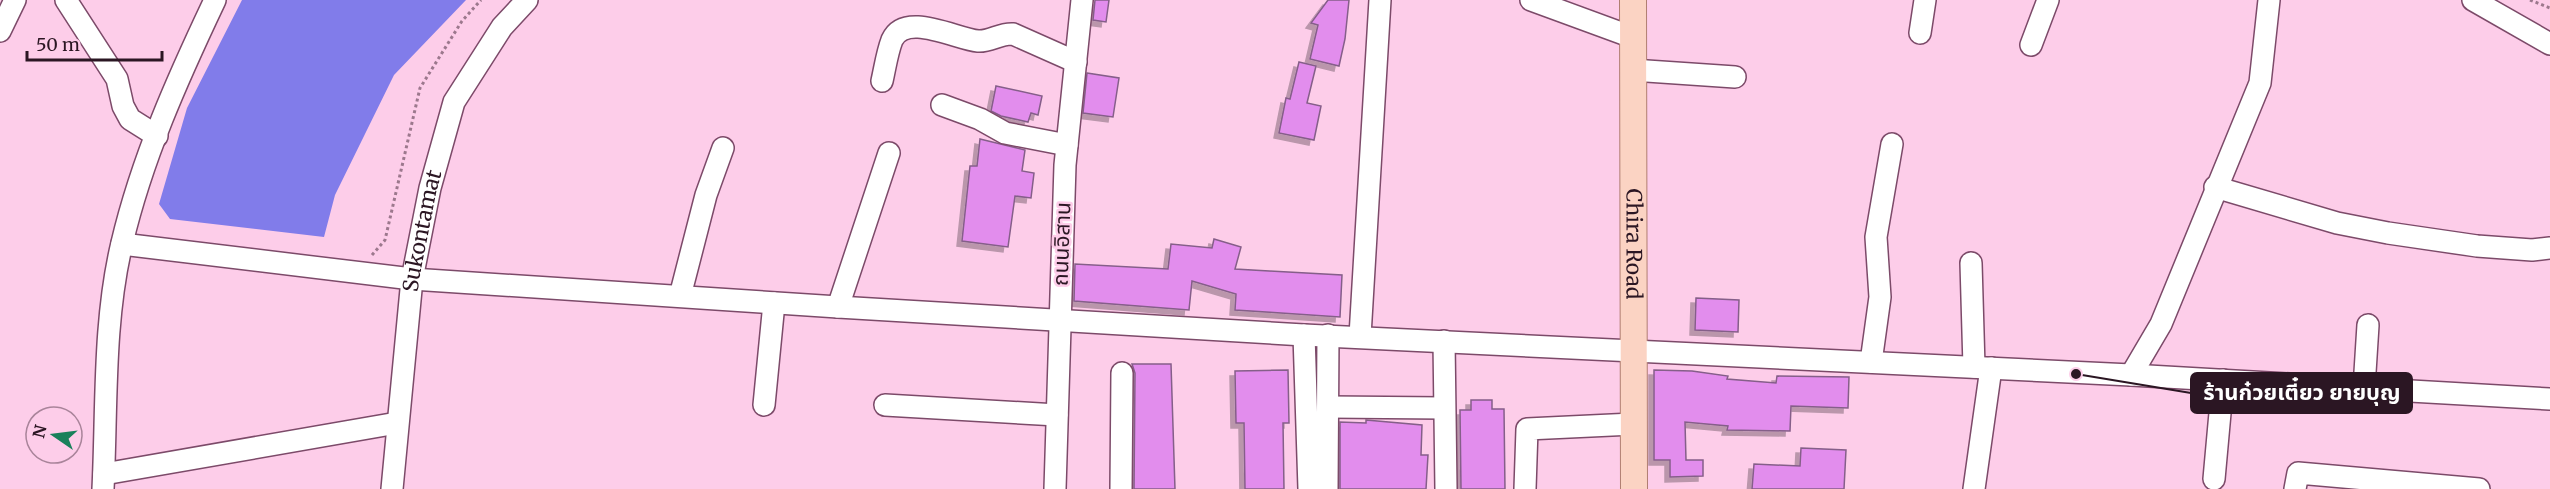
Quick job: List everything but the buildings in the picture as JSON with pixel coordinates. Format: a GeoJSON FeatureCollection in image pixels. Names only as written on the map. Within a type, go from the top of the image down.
{"type":"FeatureCollection","features":[{"type":"Feature","properties":{"kind":"main road","name":"Chira Road"},"geometry":{"type":"LineString","coordinates":[[1632,0],[1634,489]]}},
{"type":"Feature","properties":{"kind":"street"},"geometry":{"type":"LineString","coordinates":[[0,31],[15,0]]}},
{"type":"Feature","properties":{"kind":"street"},"geometry":{"type":"LineString","coordinates":[[66,0],[117,79],[123,106],[130,119],[157,136]]}},
{"type":"Feature","properties":{"kind":"street"},"geometry":{"type":"LineString","coordinates":[[215,0],[173,87],[122,244],[110,327],[103,482],[397,423]]}},
{"type":"Feature","properties":{"kind":"street","name":"Sukontamat"},"geometry":{"type":"LineString","coordinates":[[392,489],[412,279],[430,188],[454,102],[502,27],[527,0]]}},
{"type":"Feature","properties":{"kind":"street","name":"ถนนอิสาน"},"geometry":{"type":"LineString","coordinates":[[1055,489],[1066,145],[1083,0]]}},
{"type":"Feature","properties":{"kind":"street"},"geometry":{"type":"LineString","coordinates":[[1360,336],[1380,0]]}},
{"type":"Feature","properties":{"kind":"street"},"geometry":{"type":"LineString","coordinates":[[1531,0],[1632,37]]}},
{"type":"Feature","properties":{"kind":"street"},"geometry":{"type":"LineString","coordinates":[[1920,33],[1925,0]]}},
{"type":"Feature","properties":{"kind":"street"},"geometry":{"type":"LineString","coordinates":[[2031,45],[2048,0]]}},
{"type":"Feature","properties":{"kind":"street"},"geometry":{"type":"LineString","coordinates":[[2131,375],[2161,324],[2260,83],[2268,0]]}},
{"type":"Feature","properties":{"kind":"street"},"geometry":{"type":"LineString","coordinates":[[2473,0],[2550,44]]}},
{"type":"Feature","properties":{"kind":"street"},"geometry":{"type":"LineString","coordinates":[[882,81],[893,39],[900,30],[912,27],[936,29],[978,41],[1002,33],[1013,34],[1076,62]]}},
{"type":"Feature","properties":{"kind":"street"},"geometry":{"type":"LineString","coordinates":[[1632,70],[1735,77]]}},
{"type":"Feature","properties":{"kind":"street"},"geometry":{"type":"LineString","coordinates":[[942,105],[980,119],[1005,133],[1066,145]]}},
{"type":"Feature","properties":{"kind":"street"},"geometry":{"type":"LineString","coordinates":[[1871,362],[1880,297],[1876,237],[1892,144]]}},
{"type":"Feature","properties":{"kind":"street"},"geometry":{"type":"LineString","coordinates":[[680,296],[706,195],[723,148]]}},
{"type":"Feature","properties":{"kind":"street"},"geometry":{"type":"LineString","coordinates":[[838,307],[889,153]]}},
{"type":"Feature","properties":{"kind":"street"},"geometry":{"type":"LineString","coordinates":[[2215,188],[2337,223],[2388,233],[2477,246],[2532,250],[2550,248]]}},
{"type":"Feature","properties":{"kind":"street"},"geometry":{"type":"LineString","coordinates":[[122,244],[412,279],[774,303],[1304,335],[1632,349],[2550,399]]}},
{"type":"Feature","properties":{"kind":"street"},"geometry":{"type":"LineString","coordinates":[[1971,263],[1982,368],[1974,489]]}},
{"type":"Feature","properties":{"kind":"street"},"geometry":{"type":"LineString","coordinates":[[764,405],[774,303]]}},
{"type":"Feature","properties":{"kind":"street"},"geometry":{"type":"LineString","coordinates":[[2364,388],[2368,325]]}},
{"type":"Feature","properties":{"kind":"street"},"geometry":{"type":"LineString","coordinates":[[1304,335],[1309,489]]}},
{"type":"Feature","properties":{"kind":"street"},"geometry":{"type":"LineString","coordinates":[[1327,489],[1328,335]]}},
{"type":"Feature","properties":{"kind":"street"},"geometry":{"type":"LineString","coordinates":[[1444,341],[1446,489]]}},
{"type":"Feature","properties":{"kind":"street"},"geometry":{"type":"LineString","coordinates":[[1121,489],[1122,373]]}},
{"type":"Feature","properties":{"kind":"street"},"geometry":{"type":"LineString","coordinates":[[2214,479],[2223,380]]}},
{"type":"Feature","properties":{"kind":"street"},"geometry":{"type":"LineString","coordinates":[[885,405],[1057,415]]}},
{"type":"Feature","properties":{"kind":"street"},"geometry":{"type":"LineString","coordinates":[[1328,407],[1444,408]]}},
{"type":"Feature","properties":{"kind":"street"},"geometry":{"type":"LineString","coordinates":[[1525,489],[1527,429],[1633,424]]}},
{"type":"Feature","properties":{"kind":"street"},"geometry":{"type":"LineString","coordinates":[[2295,489],[2298,473],[2479,489]]}},
{"type":"Feature","properties":{"kind":"path"},"geometry":{"type":"LineString","coordinates":[[370,257],[386,240],[420,88],[462,21],[481,0]]}},
{"type":"Feature","properties":{"kind":"path"},"geometry":{"type":"LineString","coordinates":[[2530,0],[2550,8]]}},
{"type":"Feature","properties":{"kind":"shaded area"},"geometry":{"type":"Polygon","coordinates":[[[242,0],[466,0],[394,75],[335,195],[324,237],[170,219],[159,204],[187,108],[242,0]]]}},
{"type":"Feature","properties":{"kind":"place","name":"ร้านก๋วยเตี๋ยว ยายบุญ"},"geometry":{"type":"Point","coordinates":[2076,374]}}]}
